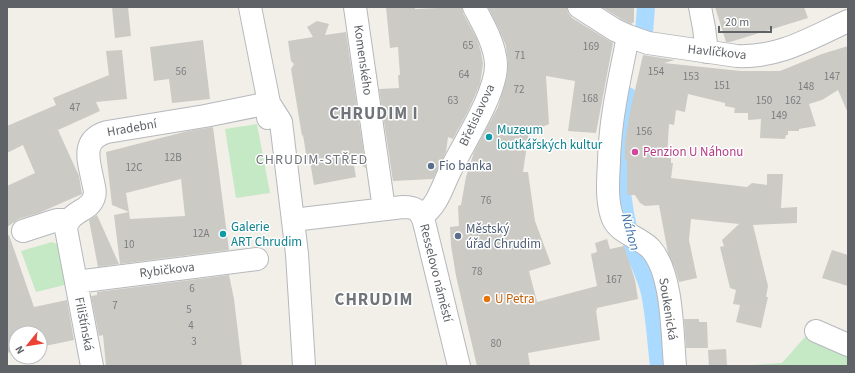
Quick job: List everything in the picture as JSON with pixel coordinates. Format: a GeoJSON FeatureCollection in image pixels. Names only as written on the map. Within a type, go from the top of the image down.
{"type":"FeatureCollection","features":[{"type":"Feature","properties":{"kind":"street"},"geometry":{"type":"LineString","coordinates":[[250,7],[269,103],[268,124],[273,146],[291,196],[297,254],[304,366]]}},
{"type":"Feature","properties":{"kind":"street","name":"Komenského"},"geometry":{"type":"LineString","coordinates":[[355,7],[384,209]]}},
{"type":"Feature","properties":{"kind":"street","name":"Břetislavova"},"geometry":{"type":"LineString","coordinates":[[422,216],[434,205],[451,167],[484,106],[496,73],[495,56],[490,40],[474,7]]}},
{"type":"Feature","properties":{"kind":"street","name":"Havlíčkova"},"geometry":{"type":"LineString","coordinates":[[579,7],[615,30],[637,40],[707,52],[748,57],[774,53],[798,44],[848,21]]}},
{"type":"Feature","properties":{"kind":"street"},"geometry":{"type":"LineString","coordinates":[[700,7],[707,52]]}},
{"type":"Feature","properties":{"kind":"street","name":"Soukenická"},"geometry":{"type":"LineString","coordinates":[[637,40],[612,119],[608,173],[610,208],[613,218],[620,228],[648,245],[656,256],[665,282],[670,306],[675,366]]}},
{"type":"Feature","properties":{"kind":"street","name":"Hradební"},"geometry":{"type":"LineString","coordinates":[[67,222],[72,216],[92,201],[94,197],[94,187],[88,157],[92,140],[101,133],[205,116],[269,103]]}},
{"type":"Feature","properties":{"kind":"street","name":"Resselovo náměstí"},"geometry":{"type":"LineString","coordinates":[[294,220],[384,209],[410,207],[416,209],[422,216],[459,366]]}},
{"type":"Feature","properties":{"kind":"street"},"geometry":{"type":"LineString","coordinates":[[23,231],[57,220],[67,222]]}},
{"type":"Feature","properties":{"kind":"street","name":"Filištínská"},"geometry":{"type":"LineString","coordinates":[[67,222],[66,228],[92,366]]}},
{"type":"Feature","properties":{"kind":"street","name":"Rybičkova"},"geometry":{"type":"LineString","coordinates":[[76,282],[257,259]]}},
{"type":"Feature","properties":{"kind":"street"},"geometry":{"type":"LineString","coordinates":[[816,331],[848,345]]}},
{"type":"Feature","properties":{"kind":"green space"},"geometry":{"type":"Polygon","coordinates":[[[257,124],[270,193],[236,198],[225,129],[257,124]]]}},
{"type":"Feature","properties":{"kind":"green space"},"geometry":{"type":"Polygon","coordinates":[[[52,242],[57,244],[66,271],[68,283],[36,292],[21,251],[52,242]]]}},
{"type":"Feature","properties":{"kind":"green space"},"geometry":{"type":"Polygon","coordinates":[[[805,337],[816,339],[848,353],[848,366],[738,366],[782,363],[805,337]]]}},
{"type":"Feature","properties":{"kind":"building"},"geometry":{"type":"Polygon","coordinates":[[[112,7],[128,7],[131,36],[115,38],[112,7]]]}},
{"type":"Feature","properties":{"kind":"building"},"geometry":{"type":"Polygon","coordinates":[[[386,7],[415,7],[415,9],[462,7],[463,13],[477,39],[481,52],[483,64],[480,84],[453,139],[448,137],[446,152],[433,179],[393,181],[379,89],[399,88],[398,75],[400,75],[398,47],[390,48],[386,7]]]}},
{"type":"Feature","properties":{"kind":"building"},"geometry":{"type":"Polygon","coordinates":[[[488,7],[567,7],[568,13],[572,18],[613,43],[596,133],[568,131],[575,81],[546,76],[549,124],[529,131],[523,172],[528,172],[535,221],[551,264],[529,271],[537,302],[597,286],[591,254],[597,252],[595,243],[607,239],[610,249],[624,246],[635,280],[638,299],[597,308],[600,340],[528,353],[530,366],[477,366],[456,276],[451,245],[450,227],[459,226],[458,206],[461,205],[466,177],[474,152],[498,107],[507,77],[508,63],[506,46],[488,7]]]}},
{"type":"Feature","properties":{"kind":"building"},"geometry":{"type":"Polygon","coordinates":[[[602,7],[634,7],[634,22],[631,24],[602,7]]]}},
{"type":"Feature","properties":{"kind":"building"},"geometry":{"type":"Polygon","coordinates":[[[715,7],[804,7],[808,18],[726,42],[715,7]]]}},
{"type":"Feature","properties":{"kind":"building"},"geometry":{"type":"Polygon","coordinates":[[[317,21],[329,24],[325,35],[346,32],[366,168],[353,160],[356,177],[314,185],[310,162],[307,160],[303,135],[302,136],[291,69],[294,64],[291,61],[288,41],[313,37],[307,27],[317,21]]]}},
{"type":"Feature","properties":{"kind":"building"},"geometry":{"type":"Polygon","coordinates":[[[203,40],[210,99],[172,103],[169,79],[154,81],[150,47],[203,40]]]}},
{"type":"Feature","properties":{"kind":"building"},"geometry":{"type":"Polygon","coordinates":[[[848,46],[848,113],[838,90],[822,100],[809,104],[816,126],[799,129],[799,131],[788,131],[788,135],[786,135],[785,139],[760,138],[761,119],[748,120],[748,113],[734,113],[735,108],[725,106],[725,103],[688,94],[685,112],[676,110],[674,125],[669,124],[667,158],[671,158],[671,163],[673,163],[671,178],[747,187],[752,183],[767,185],[767,174],[783,174],[781,208],[797,207],[797,223],[753,225],[768,286],[766,297],[768,297],[761,328],[736,322],[740,305],[733,304],[736,290],[730,288],[720,247],[724,246],[722,240],[739,224],[691,219],[689,240],[697,278],[679,282],[668,253],[659,205],[645,206],[640,203],[635,195],[627,195],[627,161],[625,160],[625,142],[643,55],[675,60],[664,63],[741,71],[780,71],[822,54],[848,46]]]}},
{"type":"Feature","properties":{"kind":"building"},"geometry":{"type":"Polygon","coordinates":[[[122,50],[127,99],[96,102],[100,111],[58,130],[79,176],[82,194],[39,213],[19,219],[7,227],[7,186],[35,173],[23,145],[7,153],[7,126],[56,105],[53,98],[109,75],[106,51],[122,50]]]}},
{"type":"Feature","properties":{"kind":"building"},"geometry":{"type":"Polygon","coordinates":[[[213,127],[229,250],[120,264],[114,215],[129,212],[112,205],[106,152],[188,131],[213,127]],[[181,179],[126,193],[130,219],[185,216],[181,179]]]}},
{"type":"Feature","properties":{"kind":"building"},"geometry":{"type":"Polygon","coordinates":[[[97,215],[119,264],[98,267],[89,220],[97,215]]]}},
{"type":"Feature","properties":{"kind":"building"},"geometry":{"type":"Polygon","coordinates":[[[9,235],[34,307],[67,300],[74,340],[48,345],[48,325],[8,325],[7,353],[7,236],[9,235]]]}},
{"type":"Feature","properties":{"kind":"building"},"geometry":{"type":"Polygon","coordinates":[[[832,250],[848,255],[848,286],[822,278],[832,250]]]}},
{"type":"Feature","properties":{"kind":"building"},"geometry":{"type":"Polygon","coordinates":[[[229,275],[234,299],[242,366],[106,366],[103,335],[99,336],[91,296],[97,295],[97,292],[229,275]]]}},
{"type":"Feature","properties":{"kind":"building"},"geometry":{"type":"Polygon","coordinates":[[[684,319],[699,319],[699,322],[707,322],[708,348],[686,348],[684,319]]]}},
{"type":"Feature","properties":{"kind":"building"},"geometry":{"type":"Polygon","coordinates":[[[726,349],[727,366],[709,366],[708,350],[726,349]]]}},
{"type":"Feature","properties":{"kind":"waterway","name":"Náhon"},"geometry":{"type":"LineString","coordinates":[[644,33],[646,7]]}},
{"type":"Feature","properties":{"kind":"waterway","name":"Náhon"},"geometry":{"type":"LineString","coordinates":[[628,96],[624,116],[620,156],[622,195],[629,233],[650,293],[659,366]]}},
{"type":"Feature","properties":{"kind":"place","name":"Muzeum loutkářských kultur"},"geometry":{"type":"Point","coordinates":[489,137]}},
{"type":"Feature","properties":{"kind":"place","name":"Penzion U Náhonu"},"geometry":{"type":"Point","coordinates":[635,152]}},
{"type":"Feature","properties":{"kind":"place","name":"Fio banka"},"geometry":{"type":"Point","coordinates":[431,166]}},
{"type":"Feature","properties":{"kind":"place","name":"Galerie ART Chrudim"},"geometry":{"type":"Point","coordinates":[223,234]}},
{"type":"Feature","properties":{"kind":"place","name":"Městský úřad Chrudim"},"geometry":{"type":"Point","coordinates":[458,236]}},
{"type":"Feature","properties":{"kind":"place","name":"U Petra"},"geometry":{"type":"Point","coordinates":[487,299]}},
{"type":"Feature","properties":{"kind":"district","name":"CHRUDIM I"},"geometry":{"type":"Point","coordinates":[374,114]}},
{"type":"Feature","properties":{"kind":"district","name":"CHRUDIM-STŘED"},"geometry":{"type":"Point","coordinates":[312,160]}},
{"type":"Feature","properties":{"kind":"district","name":"CHRUDIM"},"geometry":{"type":"Point","coordinates":[374,300]}}]}
